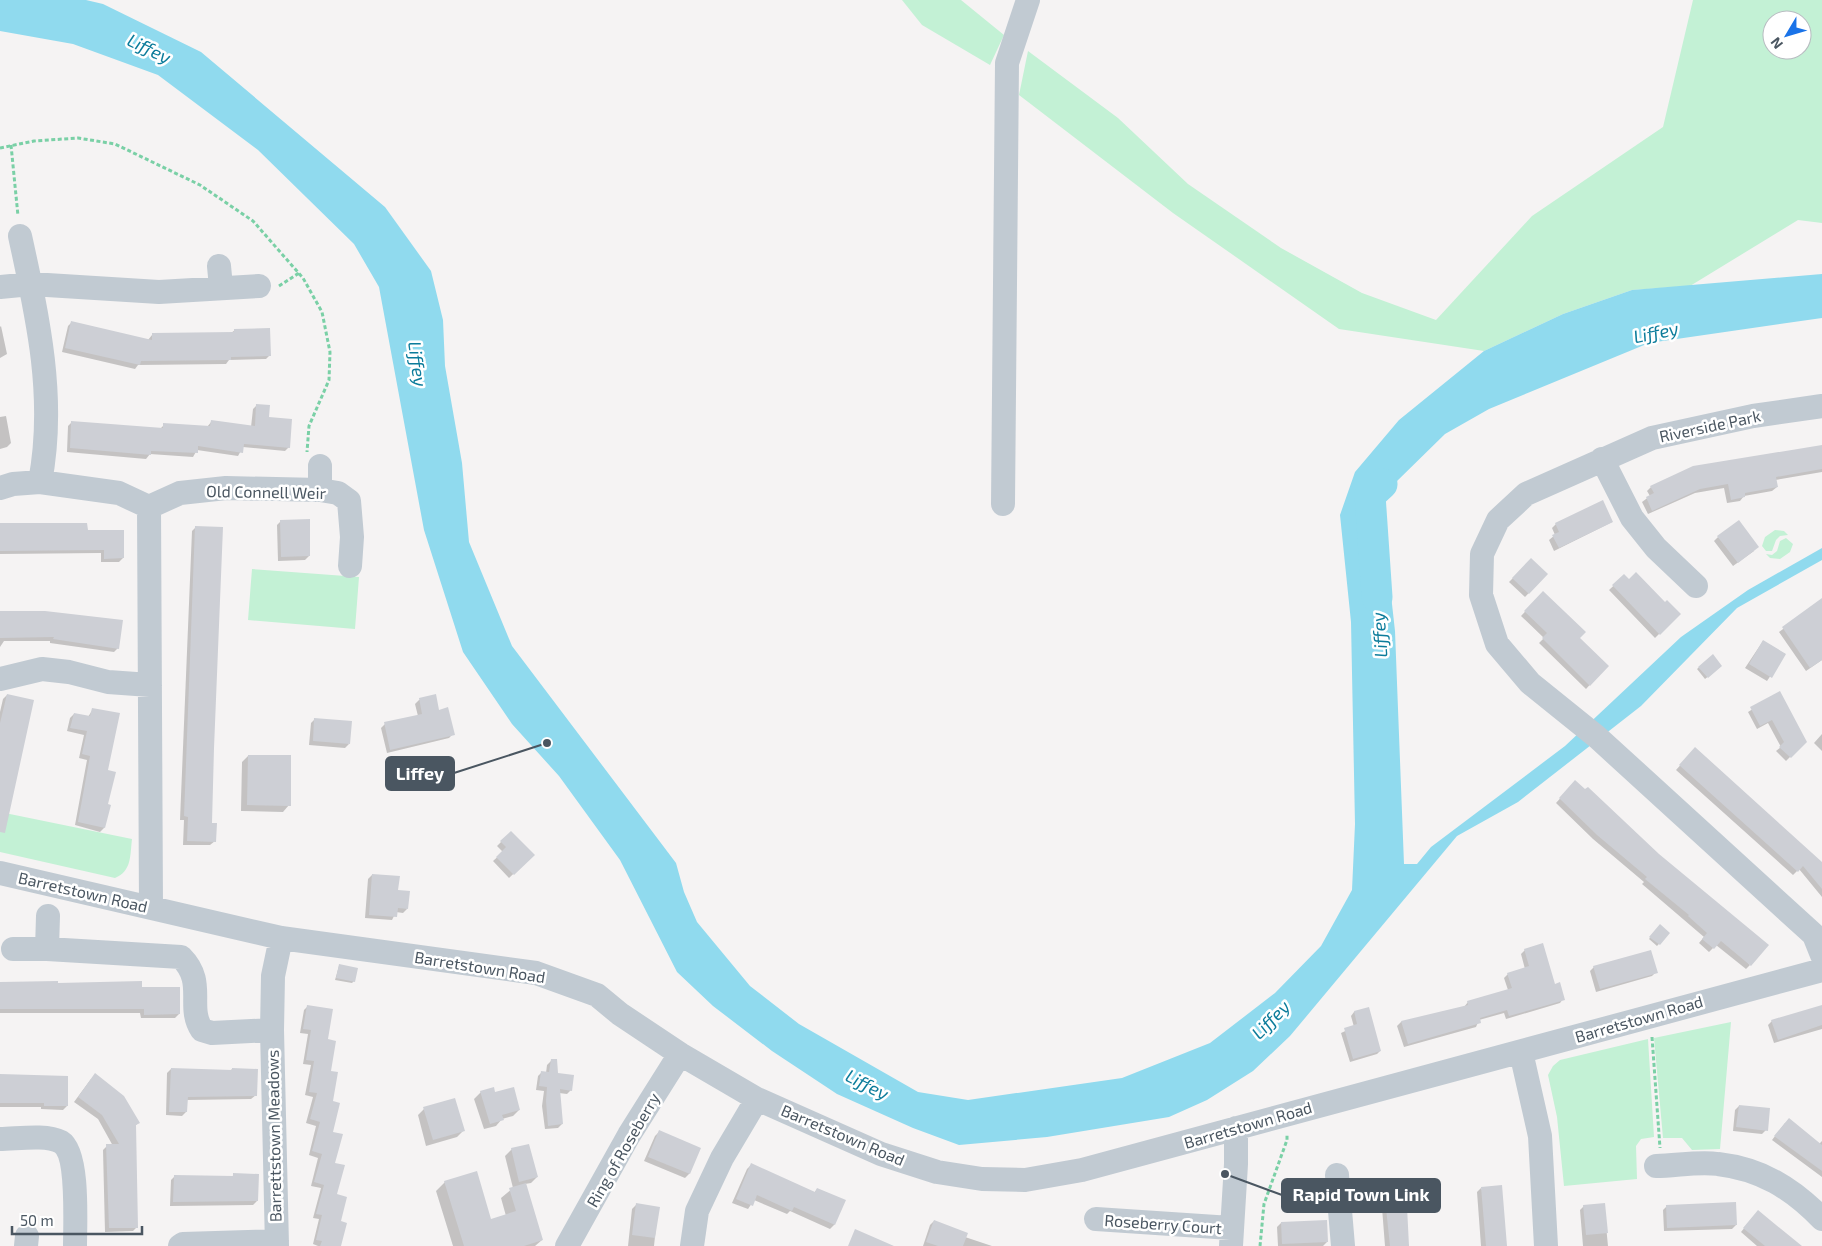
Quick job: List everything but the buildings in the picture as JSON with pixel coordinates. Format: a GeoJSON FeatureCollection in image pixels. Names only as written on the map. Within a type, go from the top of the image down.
{"type":"FeatureCollection","features":[{"type":"Feature","properties":{"kind":"street"},"geometry":{"type":"LineString","coordinates":[[1003,504],[1007,64],[1028,0]]}},
{"type":"Feature","properties":{"kind":"street"},"geometry":{"type":"LineString","coordinates":[[20,236],[31,284],[45,370],[46,454],[40,482]]}},
{"type":"Feature","properties":{"kind":"street"},"geometry":{"type":"LineString","coordinates":[[0,286],[31,284],[159,292],[220,277],[259,286]]}},
{"type":"Feature","properties":{"kind":"street","name":"Riverside Park"},"geometry":{"type":"LineString","coordinates":[[1822,406],[1753,416],[1652,438],[1526,494],[1498,520],[1482,554],[1481,595],[1497,644],[1530,683],[1597,737],[1814,935],[1822,955]]}},
{"type":"Feature","properties":{"kind":"street"},"geometry":{"type":"LineString","coordinates":[[1602,459],[1632,518],[1656,548],[1696,586]]}},
{"type":"Feature","properties":{"kind":"street"},"geometry":{"type":"LineString","coordinates":[[320,466],[320,490]]}},
{"type":"Feature","properties":{"kind":"street"},"geometry":{"type":"LineString","coordinates":[[0,488],[12,484],[40,482],[119,493],[149,507],[151,907]]}},
{"type":"Feature","properties":{"kind":"street","name":"Old Connell Weir"},"geometry":{"type":"LineString","coordinates":[[149,507],[180,493],[217,489],[320,490],[338,493],[349,501],[352,537],[350,566]]}},
{"type":"Feature","properties":{"kind":"street"},"geometry":{"type":"LineString","coordinates":[[0,679],[42,668],[69,672],[108,682],[150,684]]}},
{"type":"Feature","properties":{"kind":"street","name":"Barretstown Road"},"geometry":{"type":"LineString","coordinates":[[0,873],[281,938],[536,973],[597,995],[620,1014],[680,1054],[757,1099],[881,1154],[937,1172],[982,1179],[1025,1180],[1082,1170],[1822,970]]}},
{"type":"Feature","properties":{"kind":"street"},"geometry":{"type":"LineString","coordinates":[[48,916],[48,949]]}},
{"type":"Feature","properties":{"kind":"street","name":"Barrettstown Meadows"},"geometry":{"type":"LineString","coordinates":[[180,1246],[183,1244],[277,1244],[272,1030],[273,976],[281,938]]}},
{"type":"Feature","properties":{"kind":"street","name":"Barrettstown Meadows"},"geometry":{"type":"LineString","coordinates":[[12,949],[48,949],[181,957],[189,965],[194,976],[196,1021],[202,1030],[212,1033],[272,1030]]}},
{"type":"Feature","properties":{"kind":"street"},"geometry":{"type":"LineString","coordinates":[[1521,1052],[1540,1136],[1546,1246]]}},
{"type":"Feature","properties":{"kind":"street","name":"Ring of Roseberry"},"geometry":{"type":"LineString","coordinates":[[567,1246],[629,1135],[680,1054]]}},
{"type":"Feature","properties":{"kind":"street"},"geometry":{"type":"LineString","coordinates":[[692,1246],[697,1211],[722,1158],[757,1099]]}},
{"type":"Feature","properties":{"kind":"street","name":"Roseberry Court"},"geometry":{"type":"LineString","coordinates":[[1096,1219],[1231,1237],[1236,1164],[1236,1128]]}},
{"type":"Feature","properties":{"kind":"street"},"geometry":{"type":"LineString","coordinates":[[0,1139],[42,1138],[61,1142],[69,1150],[73,1165],[75,1246]]}},
{"type":"Feature","properties":{"kind":"street"},"geometry":{"type":"LineString","coordinates":[[1659,1166],[1716,1163],[1752,1171],[1780,1184],[1822,1219]]}},
{"type":"Feature","properties":{"kind":"street"},"geometry":{"type":"LineString","coordinates":[[1337,1175],[1343,1246]]}},
{"type":"Feature","properties":{"kind":"path"},"geometry":{"type":"LineString","coordinates":[[11,145],[20,236]]}},
{"type":"Feature","properties":{"kind":"path"},"geometry":{"type":"LineString","coordinates":[[1647,1017],[1652,1035],[1659,1166]]}},
{"type":"Feature","properties":{"kind":"path"},"geometry":{"type":"LineString","coordinates":[[1260,1246],[1264,1204],[1287,1140],[1285,1114]]}},
{"type":"Feature","properties":{"kind":"green space"},"geometry":{"type":"Polygon","coordinates":[[[902,0],[961,0],[1004,35],[990,65],[922,25],[902,0]]]}},
{"type":"Feature","properties":{"kind":"green space"},"geometry":{"type":"Polygon","coordinates":[[[1693,0],[1822,0],[1822,223],[1798,220],[1690,286],[1632,290],[1563,314],[1484,351],[1339,329],[1173,213],[1019,95],[1028,51],[1118,118],[1188,184],[1281,248],[1362,293],[1436,320],[1532,216],[1663,127],[1693,0]]]}},
{"type":"Feature","properties":{"kind":"green space"},"geometry":{"type":"Polygon","coordinates":[[[1775,530],[1784,531],[1788,535],[1780,536],[1776,540],[1772,551],[1766,551],[1762,546],[1765,537],[1775,530]]]}},
{"type":"Feature","properties":{"kind":"green space"},"geometry":{"type":"Polygon","coordinates":[[[1786,538],[1793,544],[1790,552],[1780,559],[1770,558],[1766,554],[1772,555],[1777,551],[1780,541],[1786,538]]]}},
{"type":"Feature","properties":{"kind":"green space"},"geometry":{"type":"Polygon","coordinates":[[[252,569],[359,577],[355,629],[248,620],[252,569]]]}},
{"type":"Feature","properties":{"kind":"green space"},"geometry":{"type":"Polygon","coordinates":[[[0,812],[132,839],[127,867],[121,875],[115,878],[0,852],[0,812]]]}},
{"type":"Feature","properties":{"kind":"green space"},"geometry":{"type":"Polygon","coordinates":[[[1731,1022],[1720,1149],[1692,1150],[1682,1138],[1663,1138],[1654,1038],[1731,1022]]]}},
{"type":"Feature","properties":{"kind":"green space"},"geometry":{"type":"Polygon","coordinates":[[[1648,1039],[1654,1137],[1641,1139],[1636,1146],[1637,1179],[1564,1186],[1557,1117],[1548,1075],[1553,1066],[1560,1060],[1648,1039]]]}},
{"type":"Feature","properties":{"kind":"water"},"geometry":{"type":"Polygon","coordinates":[[[0,0],[86,0],[103,4],[201,52],[385,207],[431,271],[443,320],[445,366],[462,463],[469,542],[512,646],[676,863],[684,892],[697,922],[750,986],[799,1024],[918,1092],[968,1100],[1122,1078],[1210,1043],[1275,993],[1321,946],[1352,890],[1355,824],[1351,622],[1340,515],[1355,472],[1399,420],[1484,351],[1563,314],[1632,290],[1822,274],[1822,318],[1649,343],[1489,409],[1445,434],[1395,483],[1367,531],[1370,547],[1389,577],[1395,631],[1404,864],[1417,864],[1431,847],[1565,746],[1681,637],[1748,590],[1822,548],[1822,560],[1737,608],[1641,706],[1518,802],[1457,836],[1290,1036],[1253,1071],[1207,1100],[1169,1117],[1047,1137],[959,1145],[913,1128],[837,1094],[772,1051],[713,1006],[677,972],[620,860],[559,776],[512,724],[463,652],[424,530],[379,287],[354,244],[258,150],[158,75],[73,44],[0,31],[0,0]]]}},
{"type":"Feature","properties":{"kind":"waterway","name":"Liffey"},"geometry":{"type":"LineString","coordinates":[[1377,597],[1370,495],[1382,484]]}},
{"type":"Feature","properties":{"kind":"place","name":"Liffey"},"geometry":{"type":"Point","coordinates":[547,743]}},
{"type":"Feature","properties":{"kind":"place","name":"Rapid Town Link"},"geometry":{"type":"Point","coordinates":[1225,1174]}}]}
